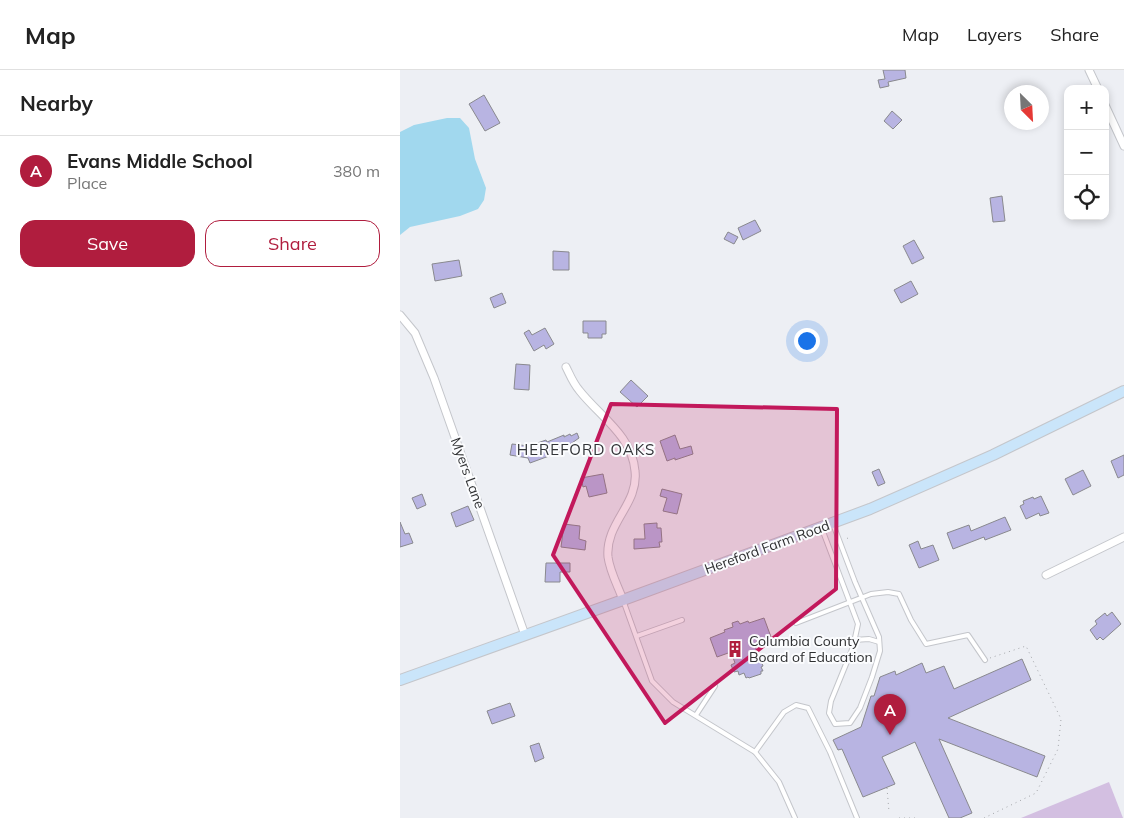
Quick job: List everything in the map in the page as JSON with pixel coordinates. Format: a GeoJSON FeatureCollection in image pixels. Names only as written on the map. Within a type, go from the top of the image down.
{"type":"FeatureCollection","features":[{"type":"Feature","properties":{"kind":"street"},"geometry":{"type":"LineString","coordinates":[[1089,70],[1096,85]]}},
{"type":"Feature","properties":{"kind":"street"},"geometry":{"type":"LineString","coordinates":[[1109,114],[1124,146]]}},
{"type":"Feature","properties":{"kind":"street","name":"Myers Lane"},"geometry":{"type":"LineString","coordinates":[[400,315],[417,336],[434,378],[525,636]]}},
{"type":"Feature","properties":{"kind":"street"},"geometry":{"type":"LineString","coordinates":[[566,367],[577,389],[621,436],[632,455],[635,470],[635,486],[631,498],[613,530],[608,546],[610,568],[623,600]]}},
{"type":"Feature","properties":{"kind":"street","name":"Hereford Farm Road"},"geometry":{"type":"LineString","coordinates":[[400,680],[870,509],[993,455],[1124,391]]}},
{"type":"Feature","properties":{"kind":"street"},"geometry":{"type":"LineString","coordinates":[[1046,575],[1124,537]]}},
{"type":"Feature","properties":{"kind":"lane"},"geometry":{"type":"LineString","coordinates":[[821,527],[858,624],[854,640],[831,701],[829,713],[835,724],[850,723],[860,708],[880,651],[879,637],[833,523]]}},
{"type":"Feature","properties":{"kind":"lane"},"geometry":{"type":"LineString","coordinates":[[796,623],[862,597],[888,592],[899,594],[911,620],[926,644],[968,635],[984,660]]}},
{"type":"Feature","properties":{"kind":"lane"},"geometry":{"type":"LineString","coordinates":[[623,600],[652,681],[674,702],[755,752],[779,782],[795,818]]}},
{"type":"Feature","properties":{"kind":"lane"},"geometry":{"type":"LineString","coordinates":[[636,636],[682,620]]}},
{"type":"Feature","properties":{"kind":"lane"},"geometry":{"type":"LineString","coordinates":[[854,640],[869,639],[879,642]]}},
{"type":"Feature","properties":{"kind":"lane"},"geometry":{"type":"LineString","coordinates":[[696,715],[714,686]]}},
{"type":"Feature","properties":{"kind":"lane"},"geometry":{"type":"LineString","coordinates":[[755,752],[784,712],[796,705],[808,708],[830,752],[857,818]]}},
{"type":"Feature","properties":{"kind":"path"},"geometry":{"type":"LineString","coordinates":[[984,660],[1026,646],[1060,718],[1058,749],[1036,793],[984,818]]}},
{"type":"Feature","properties":{"kind":"path"},"geometry":{"type":"LineString","coordinates":[[887,788],[889,812]]}},
{"type":"Feature","properties":{"kind":"path"},"geometry":{"type":"LineString","coordinates":[[899,818],[919,818]]}},
{"type":"Feature","properties":{"kind":"highlighted area"},"geometry":{"type":"Polygon","coordinates":[[[611,404],[837,409],[836,589],[665,723],[553,555],[611,404]]]}},
{"type":"Feature","properties":{"kind":"shaded area"},"geometry":{"type":"Polygon","coordinates":[[[1109,782],[1123,818],[1021,818],[1109,782]]]}},
{"type":"Feature","properties":{"kind":"water"},"geometry":{"type":"Polygon","coordinates":[[[447,118],[460,118],[469,128],[475,159],[486,188],[484,200],[478,209],[460,216],[410,227],[400,235],[400,132],[414,125],[447,118]]]}},
{"type":"Feature","properties":{"kind":"building"},"geometry":{"type":"Polygon","coordinates":[[[883,70],[905,70],[906,78],[888,82],[889,86],[880,88],[878,80],[885,79],[883,70]]]}},
{"type":"Feature","properties":{"kind":"building"},"geometry":{"type":"Polygon","coordinates":[[[484,95],[500,123],[485,131],[469,104],[484,95]]]}},
{"type":"Feature","properties":{"kind":"building"},"geometry":{"type":"Polygon","coordinates":[[[892,111],[902,120],[893,129],[884,121],[892,111]]]}},
{"type":"Feature","properties":{"kind":"building"},"geometry":{"type":"Polygon","coordinates":[[[1002,196],[1005,221],[993,222],[990,198],[1002,196]]]}},
{"type":"Feature","properties":{"kind":"building"},"geometry":{"type":"Polygon","coordinates":[[[755,220],[761,231],[743,240],[738,228],[755,220]]]}},
{"type":"Feature","properties":{"kind":"building"},"geometry":{"type":"Polygon","coordinates":[[[728,232],[738,237],[734,244],[724,239],[728,232]]]}},
{"type":"Feature","properties":{"kind":"building"},"geometry":{"type":"Polygon","coordinates":[[[914,240],[924,258],[912,264],[903,246],[914,240]]]}},
{"type":"Feature","properties":{"kind":"building"},"geometry":{"type":"Polygon","coordinates":[[[553,251],[569,252],[569,270],[553,270],[553,251]]]}},
{"type":"Feature","properties":{"kind":"building"},"geometry":{"type":"Polygon","coordinates":[[[459,260],[462,276],[435,281],[432,264],[459,260]]]}},
{"type":"Feature","properties":{"kind":"building"},"geometry":{"type":"Polygon","coordinates":[[[911,281],[918,294],[901,303],[894,290],[911,281]]]}},
{"type":"Feature","properties":{"kind":"building"},"geometry":{"type":"Polygon","coordinates":[[[502,293],[506,303],[494,308],[490,298],[502,293]]]}},
{"type":"Feature","properties":{"kind":"building"},"geometry":{"type":"Polygon","coordinates":[[[583,321],[606,321],[606,334],[602,334],[602,338],[588,338],[588,333],[583,333],[583,321]]]}},
{"type":"Feature","properties":{"kind":"building"},"geometry":{"type":"Polygon","coordinates":[[[545,328],[554,344],[546,349],[544,345],[534,351],[524,333],[529,330],[532,335],[545,328]]]}},
{"type":"Feature","properties":{"kind":"building"},"geometry":{"type":"Polygon","coordinates":[[[516,364],[530,365],[529,390],[514,389],[516,364]]]}},
{"type":"Feature","properties":{"kind":"building"},"geometry":{"type":"Polygon","coordinates":[[[631,380],[648,396],[637,407],[620,392],[631,380]]]}},
{"type":"Feature","properties":{"kind":"building"},"geometry":{"type":"Polygon","coordinates":[[[577,433],[579,438],[559,449],[560,452],[530,463],[528,458],[510,455],[512,444],[529,446],[577,433]]]}},
{"type":"Feature","properties":{"kind":"building"},"geometry":{"type":"Polygon","coordinates":[[[675,435],[680,449],[691,446],[693,454],[667,461],[660,441],[675,435]]]}},
{"type":"Feature","properties":{"kind":"building"},"geometry":{"type":"Polygon","coordinates":[[[1124,455],[1124,475],[1118,478],[1111,461],[1124,455]]]}},
{"type":"Feature","properties":{"kind":"building"},"geometry":{"type":"Polygon","coordinates":[[[879,469],[885,483],[878,486],[872,472],[879,469]]]}},
{"type":"Feature","properties":{"kind":"building"},"geometry":{"type":"Polygon","coordinates":[[[1083,470],[1091,486],[1073,495],[1065,479],[1083,470]]]}},
{"type":"Feature","properties":{"kind":"building"},"geometry":{"type":"Polygon","coordinates":[[[603,474],[607,493],[589,497],[586,486],[583,487],[581,478],[603,474]]]}},
{"type":"Feature","properties":{"kind":"building"},"geometry":{"type":"Polygon","coordinates":[[[662,489],[682,494],[677,514],[663,511],[667,498],[660,496],[662,489]]]}},
{"type":"Feature","properties":{"kind":"building"},"geometry":{"type":"Polygon","coordinates":[[[422,494],[426,505],[417,509],[412,498],[422,494]]]}},
{"type":"Feature","properties":{"kind":"building"},"geometry":{"type":"Polygon","coordinates":[[[1041,496],[1049,513],[1040,516],[1039,513],[1026,519],[1020,506],[1024,504],[1023,501],[1041,496]]]}},
{"type":"Feature","properties":{"kind":"building"},"geometry":{"type":"Polygon","coordinates":[[[468,506],[474,520],[456,527],[451,513],[468,506]]]}},
{"type":"Feature","properties":{"kind":"building"},"geometry":{"type":"Polygon","coordinates":[[[1005,517],[1011,530],[985,540],[984,537],[953,549],[947,533],[969,525],[971,531],[1005,517]]]}},
{"type":"Feature","properties":{"kind":"building"},"geometry":{"type":"Polygon","coordinates":[[[400,522],[405,534],[409,533],[413,543],[400,547],[400,522]]]}},
{"type":"Feature","properties":{"kind":"building"},"geometry":{"type":"Polygon","coordinates":[[[657,523],[657,528],[661,528],[662,542],[659,542],[660,547],[634,549],[634,539],[645,539],[644,524],[657,523]]]}},
{"type":"Feature","properties":{"kind":"building"},"geometry":{"type":"Polygon","coordinates":[[[564,524],[580,526],[579,539],[586,541],[585,550],[561,547],[564,524]]]}},
{"type":"Feature","properties":{"kind":"building"},"geometry":{"type":"Polygon","coordinates":[[[918,541],[921,549],[933,545],[939,560],[919,568],[909,545],[918,541]]]}},
{"type":"Feature","properties":{"kind":"building"},"geometry":{"type":"Polygon","coordinates":[[[546,563],[570,563],[570,572],[560,572],[560,582],[545,582],[546,563]]]}},
{"type":"Feature","properties":{"kind":"building"},"geometry":{"type":"Polygon","coordinates":[[[1112,612],[1121,624],[1103,640],[1100,637],[1097,640],[1090,630],[1097,624],[1095,621],[1105,613],[1107,616],[1112,612]]]}},
{"type":"Feature","properties":{"kind":"building","name":"Columbia County Board of Education"},"geometry":{"type":"Polygon","coordinates":[[[764,618],[771,637],[756,642],[757,646],[755,646],[763,666],[761,667],[763,671],[761,671],[761,674],[746,678],[744,673],[739,675],[738,671],[734,672],[731,665],[735,663],[731,652],[717,657],[710,638],[733,627],[732,623],[738,621],[740,624],[748,621],[749,623],[764,618]]]}},
{"type":"Feature","properties":{"kind":"building"},"geometry":{"type":"Polygon","coordinates":[[[1022,659],[1031,680],[948,718],[1045,756],[1037,777],[939,739],[972,813],[960,818],[949,818],[915,742],[882,757],[895,784],[863,797],[842,749],[838,750],[833,740],[861,727],[871,696],[874,696],[880,677],[895,671],[896,675],[922,663],[926,673],[944,666],[954,689],[1022,659]]]}},
{"type":"Feature","properties":{"kind":"building"},"geometry":{"type":"Polygon","coordinates":[[[510,703],[515,716],[492,724],[487,711],[510,703]]]}},
{"type":"Feature","properties":{"kind":"building"},"geometry":{"type":"Polygon","coordinates":[[[539,743],[544,758],[535,762],[530,746],[539,743]]]}},
{"type":"Feature","properties":{"kind":"place","name":"Columbia County Board of Education"},"geometry":{"type":"Point","coordinates":[735,649]}},
{"type":"Feature","properties":{"kind":"place","name":"Evans Middle School"},"geometry":{"type":"Point","coordinates":[890,735]}},
{"type":"Feature","properties":{"kind":"district","name":"HEREFORD OAKS"},"geometry":{"type":"Point","coordinates":[586,450]}}]}
